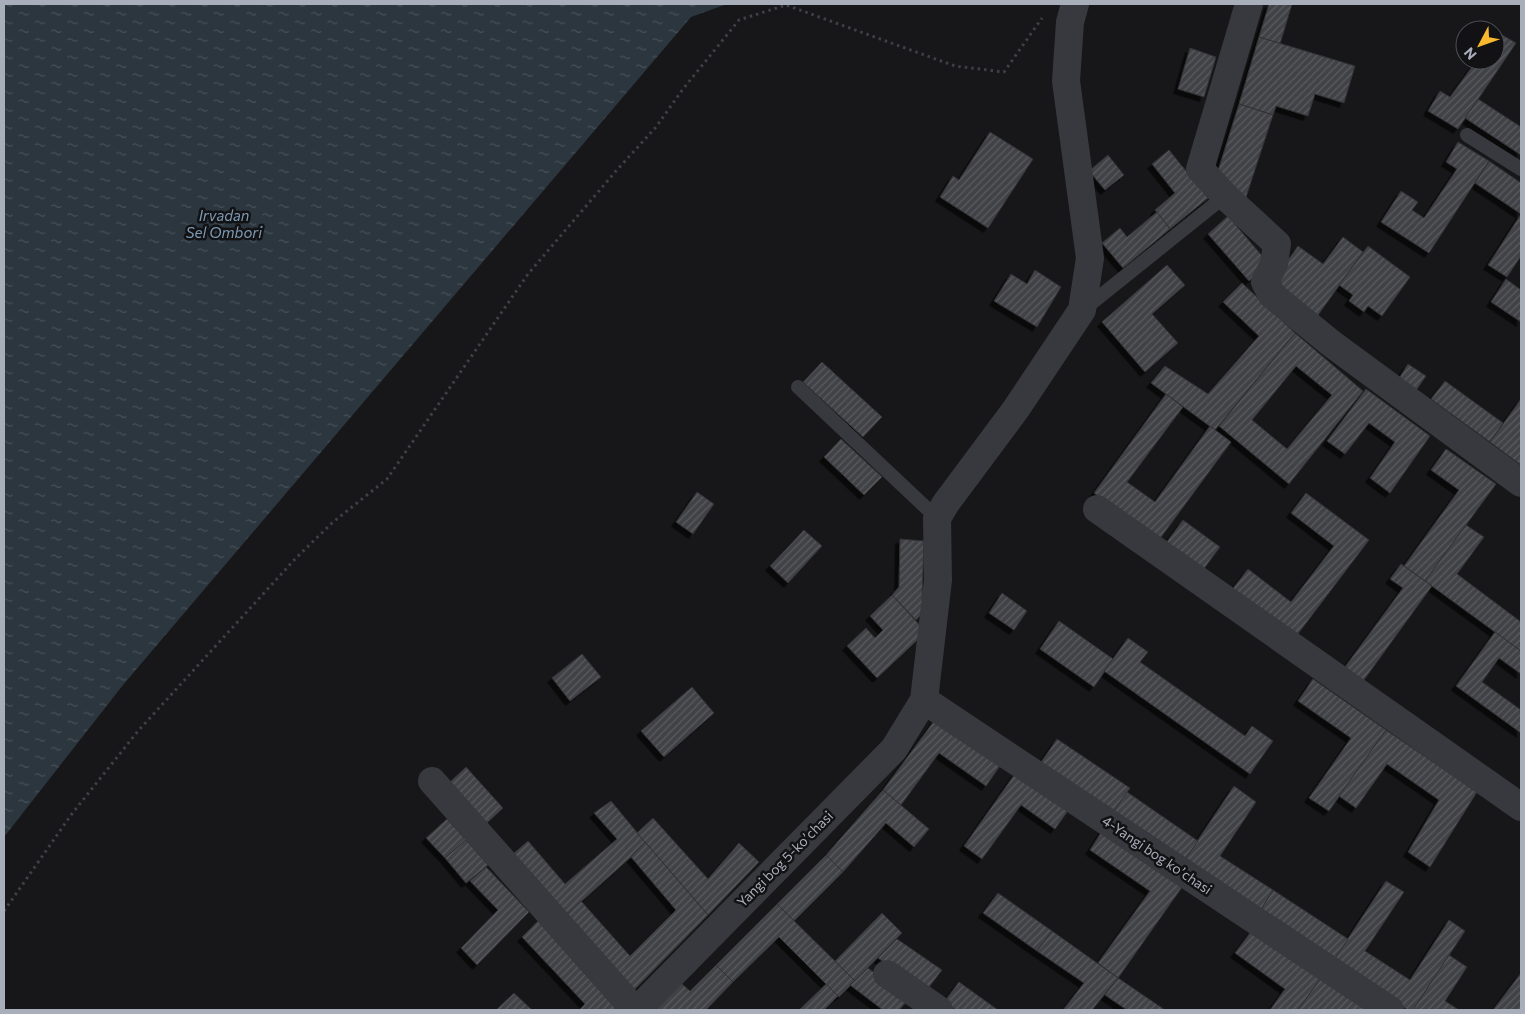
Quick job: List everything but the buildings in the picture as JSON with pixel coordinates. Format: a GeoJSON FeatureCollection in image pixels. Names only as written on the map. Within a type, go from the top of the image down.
{"type":"FeatureCollection","features":[{"type":"Feature","properties":{"kind":"street"},"geometry":{"type":"LineString","coordinates":[[924,700],[938,580],[937,518],[946,503],[1016,409],[1082,310],[1090,258],[1066,81],[1070,22],[1075,4]]}},
{"type":"Feature","properties":{"kind":"street"},"geometry":{"type":"LineString","coordinates":[[1249,4],[1200,169],[1225,196],[1277,244],[1274,264],[1265,282],[1272,295],[1332,344],[1521,483]]}},
{"type":"Feature","properties":{"kind":"street"},"geometry":{"type":"LineString","coordinates":[[1097,509],[1521,807]]}},
{"type":"Feature","properties":{"kind":"street","name":"Yangi bog 5-koʼchasi"},"geometry":{"type":"LineString","coordinates":[[636,1010],[894,749],[924,700]]}},
{"type":"Feature","properties":{"kind":"street","name":"4-Yangi bog koʼchasi"},"geometry":{"type":"LineString","coordinates":[[924,700],[1390,1010]]}},
{"type":"Feature","properties":{"kind":"street"},"geometry":{"type":"LineString","coordinates":[[432,781],[636,1010]]}},
{"type":"Feature","properties":{"kind":"street"},"geometry":{"type":"LineString","coordinates":[[887,974],[939,1010]]}},
{"type":"Feature","properties":{"kind":"lane"},"geometry":{"type":"LineString","coordinates":[[1467,135],[1521,169]]}},
{"type":"Feature","properties":{"kind":"lane"},"geometry":{"type":"LineString","coordinates":[[1082,310],[1225,196]]}},
{"type":"Feature","properties":{"kind":"lane"},"geometry":{"type":"LineString","coordinates":[[798,387],[937,518]]}},
{"type":"Feature","properties":{"kind":"path"},"geometry":{"type":"LineString","coordinates":[[4,911],[71,815],[138,731],[296,558],[332,523],[387,479],[528,274],[656,127],[739,20],[786,5],[955,66],[1004,72],[1044,16]]}},
{"type":"Feature","properties":{"kind":"water","name":"Irvadan Sel Ombori"},"geometry":{"type":"Polygon","coordinates":[[[4,4],[727,4],[691,17],[123,685],[4,837],[4,4]]]}}]}
